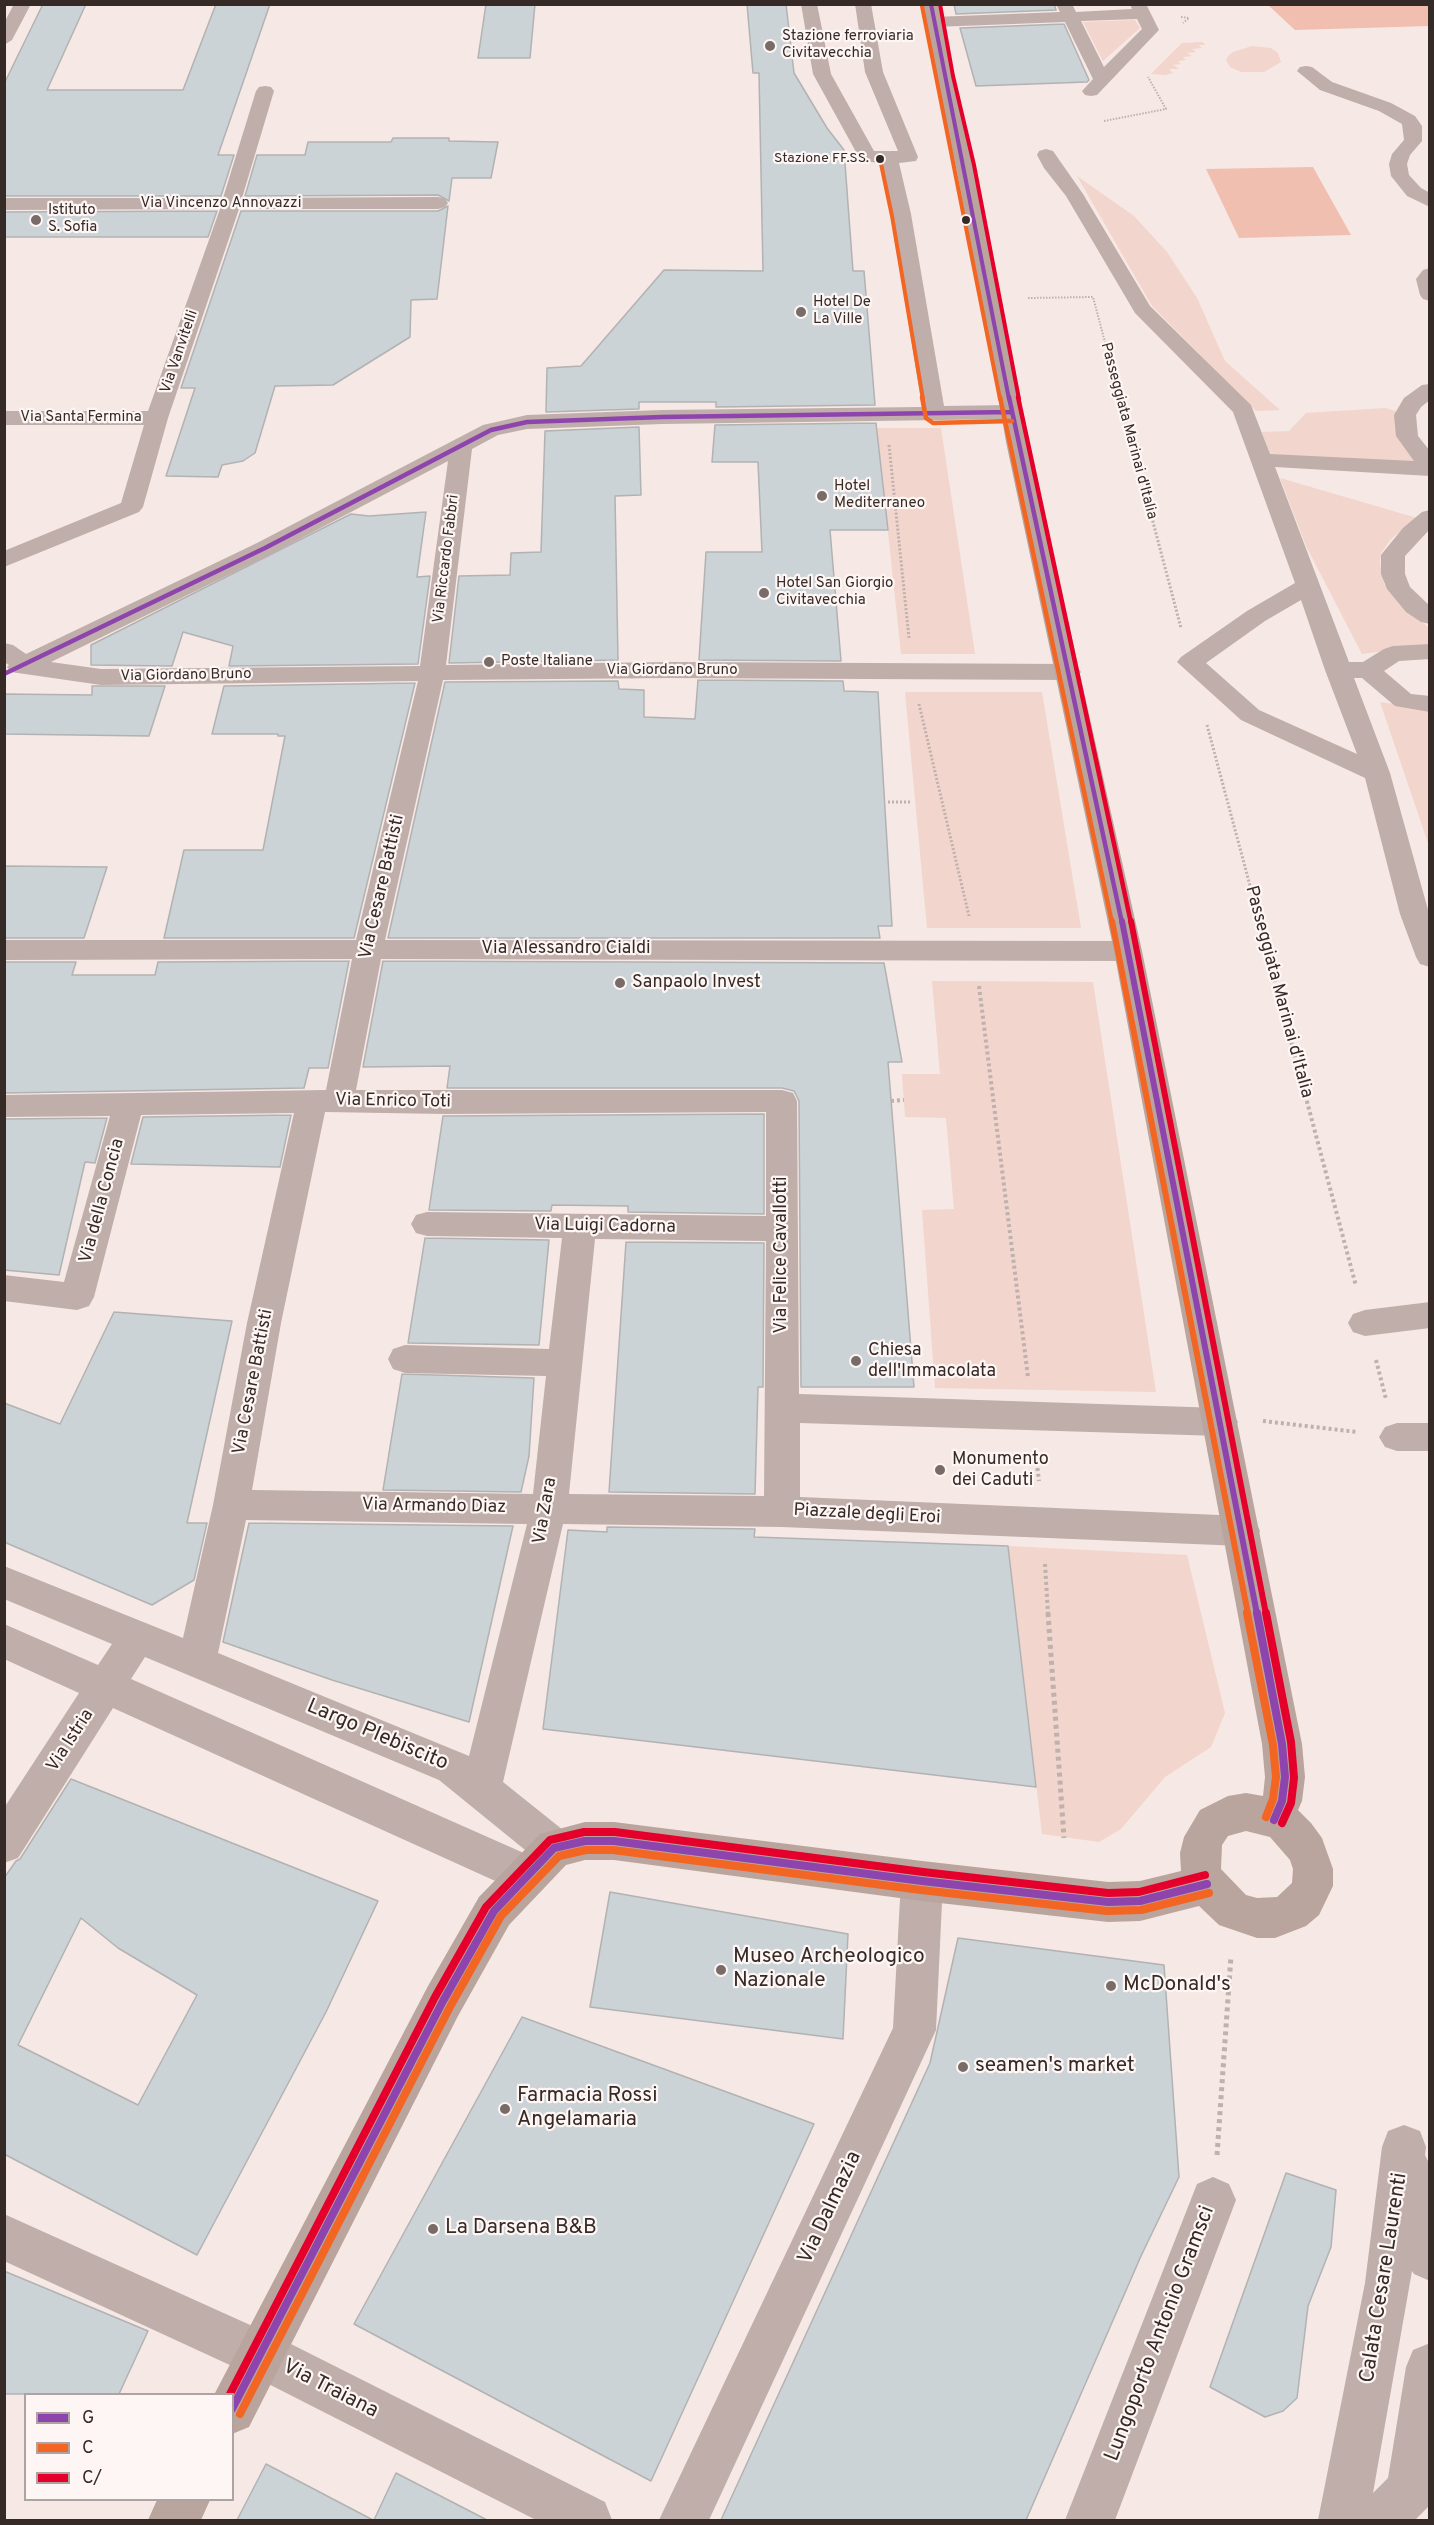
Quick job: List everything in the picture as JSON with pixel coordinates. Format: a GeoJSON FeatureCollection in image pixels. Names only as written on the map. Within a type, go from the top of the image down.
{"type":"FeatureCollection","features":[{"type":"Feature","properties":{"kind":"main road"},"geometry":{"type":"LineString","coordinates":[[931,4],[1012,412],[1128,951],[1242,1531],[1282,1744],[1285,1777],[1282,1801],[1274,1820]]}},
{"type":"Feature","properties":{"kind":"main road"},"geometry":{"type":"LineString","coordinates":[[1246,1812],[1265,1815],[1283,1823],[1297,1836],[1308,1852],[1313,1869],[1312,1886],[1304,1901],[1291,1912],[1275,1918],[1257,1918],[1234,1911],[1222,1902],[1207,1884],[1200,1871],[1203,1837],[1214,1823],[1228,1815],[1246,1812]]}},
{"type":"Feature","properties":{"kind":"main road"},"geometry":{"type":"LineString","coordinates":[[234,2406],[443,2001],[494,1911],[541,1861],[585,1840],[614,1841],[922,1881],[1108,1902],[1140,1902],[1207,1884]]}},
{"type":"Feature","properties":{"kind":"main road"},"geometry":{"type":"LineString","coordinates":[[173,2520],[184,2501]]}},
{"type":"Feature","properties":{"kind":"street"},"geometry":{"type":"LineString","coordinates":[[4,40],[9,21],[23,4]]}},
{"type":"Feature","properties":{"kind":"street"},"geometry":{"type":"LineString","coordinates":[[808,4],[822,74],[868,158],[909,157],[874,72],[863,4]]}},
{"type":"Feature","properties":{"kind":"street"},"geometry":{"type":"LineString","coordinates":[[934,22],[1066,11],[1140,9],[1151,30],[1096,85],[1066,11]]}},
{"type":"Feature","properties":{"kind":"street"},"geometry":{"type":"LineString","coordinates":[[1306,71],[1326,86],[1385,108],[1409,120],[1413,126],[1413,141],[1401,154],[1398,164],[1400,176],[1414,192],[1430,201]]}},
{"type":"Feature","properties":{"kind":"street","name":"Via Vanvitelli"},"geometry":{"type":"LineString","coordinates":[[4,560],[131,507],[157,418],[231,204],[265,91]]}},
{"type":"Feature","properties":{"kind":"street"},"geometry":{"type":"LineString","coordinates":[[1046,155],[1053,168],[1074,194],[1142,309],[1243,410],[1377,774],[1414,914],[1430,957]]}},
{"type":"Feature","properties":{"kind":"street"},"geometry":{"type":"LineString","coordinates":[[889,157],[901,214],[934,414]]}},
{"type":"Feature","properties":{"kind":"street","name":"Via Vincenzo Annovazzi"},"geometry":{"type":"LineString","coordinates":[[4,204],[438,203]]}},
{"type":"Feature","properties":{"kind":"street"},"geometry":{"type":"LineString","coordinates":[[1430,274],[1426,279],[1430,295]]}},
{"type":"Feature","properties":{"kind":"street"},"geometry":{"type":"LineString","coordinates":[[1430,390],[1412,402],[1405,415],[1407,436],[1430,467]]}},
{"type":"Feature","properties":{"kind":"street"},"geometry":{"type":"LineString","coordinates":[[11,663],[265,548],[490,430],[527,422],[1012,412]]}},
{"type":"Feature","properties":{"kind":"street","name":"Via Santa Fermina"},"geometry":{"type":"LineString","coordinates":[[4,418],[157,418]]}},
{"type":"Feature","properties":{"kind":"street","name":"Via Riccardo Fabbri"},"geometry":{"type":"LineString","coordinates":[[432,673],[461,446]]}},
{"type":"Feature","properties":{"kind":"street"},"geometry":{"type":"LineString","coordinates":[[1262,460],[1430,467]]}},
{"type":"Feature","properties":{"kind":"street"},"geometry":{"type":"LineString","coordinates":[[1430,517],[1411,533],[1393,555],[1393,574],[1399,589],[1415,607],[1430,617]]}},
{"type":"Feature","properties":{"kind":"street"},"geometry":{"type":"LineString","coordinates":[[1307,586],[1256,616],[1190,662],[1250,715],[1377,774]]}},
{"type":"Feature","properties":{"kind":"street"},"geometry":{"type":"LineString","coordinates":[[1338,670],[1368,669],[1393,654],[1430,651]]}},
{"type":"Feature","properties":{"kind":"street","name":"Via Giordano Bruno"},"geometry":{"type":"LineString","coordinates":[[11,663],[101,677],[432,673],[1068,672]]}},
{"type":"Feature","properties":{"kind":"street"},"geometry":{"type":"LineString","coordinates":[[1368,669],[1404,701],[1430,704]]}},
{"type":"Feature","properties":{"kind":"street","name":"Via Cesare Battisti"},"geometry":{"type":"LineString","coordinates":[[197,1662],[231,1505],[264,1323],[368,949],[432,673]]}},
{"type":"Feature","properties":{"kind":"street","name":"Via Alessandro Cialdi"},"geometry":{"type":"LineString","coordinates":[[4,950],[1128,951]]}},
{"type":"Feature","properties":{"kind":"street","name":"Via Enrico Toti"},"geometry":{"type":"LineString","coordinates":[[4,1106],[326,1102],[783,1101]]}},
{"type":"Feature","properties":{"kind":"street","name":"Via Felice Cavallotti"},"geometry":{"type":"LineString","coordinates":[[782,1408],[783,1101]]}},
{"type":"Feature","properties":{"kind":"street","name":"Via della Concia"},"geometry":{"type":"LineString","coordinates":[[4,1288],[77,1297],[128,1105]]}},
{"type":"Feature","properties":{"kind":"street","name":"Via Luigi Cadorna"},"geometry":{"type":"LineString","coordinates":[[427,1224],[782,1229]]}},
{"type":"Feature","properties":{"kind":"street","name":"Via Zara"},"geometry":{"type":"LineString","coordinates":[[481,1790],[549,1508],[580,1227]]}},
{"type":"Feature","properties":{"kind":"street"},"geometry":{"type":"LineString","coordinates":[[1365,1323],[1430,1315]]}},
{"type":"Feature","properties":{"kind":"street"},"geometry":{"type":"LineString","coordinates":[[405,1359],[565,1363]]}},
{"type":"Feature","properties":{"kind":"street"},"geometry":{"type":"LineString","coordinates":[[782,1408],[1220,1422]]}},
{"type":"Feature","properties":{"kind":"street","name":"Piazzale degli Eroi"},"geometry":{"type":"LineString","coordinates":[[782,1408],[782,1512],[1242,1531]]}},
{"type":"Feature","properties":{"kind":"street","name":"Via Armando Diaz"},"geometry":{"type":"LineString","coordinates":[[231,1505],[782,1512]]}},
{"type":"Feature","properties":{"kind":"street","name":"Largo Plebiscito"},"geometry":{"type":"LineString","coordinates":[[4,1582],[453,1767],[481,1790],[541,1861]]}},
{"type":"Feature","properties":{"kind":"street","name":"Via Istria"},"geometry":{"type":"LineString","coordinates":[[4,1844],[137,1637]]}},
{"type":"Feature","properties":{"kind":"street"},"geometry":{"type":"LineString","coordinates":[[4,1641],[106,1686],[541,1861]]}},
{"type":"Feature","properties":{"kind":"street","name":"Via Dalmazia"},"geometry":{"type":"LineString","coordinates":[[684,2520],[914,2030],[922,1881]]}},
{"type":"Feature","properties":{"kind":"street","name":"Calata Cesare Laurenti"},"geometry":{"type":"LineString","coordinates":[[1342,2520],[1388,2283],[1404,2147],[1430,2258]]}},
{"type":"Feature","properties":{"kind":"street","name":"Lungoporto Antonio Gramsci"},"geometry":{"type":"LineString","coordinates":[[1090,2520],[1214,2200]]}},
{"type":"Feature","properties":{"kind":"street","name":"Via Traiana"},"geometry":{"type":"LineString","coordinates":[[4,2237],[262,2355],[587,2520]]}},
{"type":"Feature","properties":{"kind":"street"},"geometry":{"type":"LineString","coordinates":[[1381,2520],[1411,2490],[1430,2367]]}},
{"type":"Feature","properties":{"kind":"path"},"geometry":{"type":"LineString","coordinates":[[1103,122],[1166,109],[1146,73]]}},
{"type":"Feature","properties":{"kind":"path","name":"Passeggiata Marinai d'Italia"},"geometry":{"type":"LineString","coordinates":[[991,298],[1093,297],[1365,1323],[1413,1437],[1270,1421],[1220,1422]]}},
{"type":"Feature","properties":{"kind":"path"},"geometry":{"type":"LineString","coordinates":[[888,413],[887,428],[913,671],[976,950],[1044,1523],[1043,1548],[1064,1838]]}},
{"type":"Feature","properties":{"kind":"path"},"geometry":{"type":"LineString","coordinates":[[888,802],[910,801]]}},
{"type":"Feature","properties":{"kind":"path"},"geometry":{"type":"LineString","coordinates":[[891,1101],[904,1100]]}},
{"type":"Feature","properties":{"kind":"path","name":"Lungoporto Antonio Gramsci"},"geometry":{"type":"LineString","coordinates":[[1214,2200],[1227,2001]]}},
{"type":"Feature","properties":{"kind":"shaded area"},"geometry":{"type":"Polygon","coordinates":[[[1268,5],[1429,5],[1429,26],[1295,30],[1268,5]]]}},
{"type":"Feature","properties":{"kind":"shaded area"},"geometry":{"type":"Polygon","coordinates":[[[1135,20],[1140,28],[1103,61],[1083,22],[1135,20]]]}},
{"type":"Feature","properties":{"kind":"shaded area"},"geometry":{"type":"Polygon","coordinates":[[[1202,42],[1206,45],[1198,45],[1202,48],[1192,49],[1196,52],[1187,53],[1192,56],[1183,57],[1186,60],[1178,61],[1181,64],[1173,65],[1179,69],[1169,69],[1173,73],[1151,74],[1182,43],[1202,42]]]}},
{"type":"Feature","properties":{"kind":"shaded area"},"geometry":{"type":"Polygon","coordinates":[[[1252,46],[1271,48],[1278,53],[1281,62],[1264,72],[1241,72],[1230,67],[1226,60],[1228,56],[1252,46]]]}},
{"type":"Feature","properties":{"kind":"shaded area"},"geometry":{"type":"Polygon","coordinates":[[[1313,167],[1351,235],[1239,238],[1206,169],[1313,167]]]}},
{"type":"Feature","properties":{"kind":"shaded area"},"geometry":{"type":"Polygon","coordinates":[[[1077,176],[1134,216],[1167,252],[1197,298],[1225,361],[1280,410],[1256,411],[1152,306],[1077,176]]]}},
{"type":"Feature","properties":{"kind":"shaded area"},"geometry":{"type":"Polygon","coordinates":[[[1385,408],[1396,411],[1421,464],[1270,457],[1262,432],[1289,431],[1306,413],[1385,408]]]}},
{"type":"Feature","properties":{"kind":"shaded area"},"geometry":{"type":"Polygon","coordinates":[[[877,428],[941,428],[975,654],[901,654],[877,428]]]}},
{"type":"Feature","properties":{"kind":"shaded area"},"geometry":{"type":"Polygon","coordinates":[[[1280,478],[1417,518],[1391,539],[1381,553],[1380,563],[1384,584],[1410,612],[1429,628],[1429,645],[1362,654],[1306,546],[1280,478]]]}},
{"type":"Feature","properties":{"kind":"shaded area"},"geometry":{"type":"Polygon","coordinates":[[[905,692],[1042,692],[1081,928],[927,928],[905,692]]]}},
{"type":"Feature","properties":{"kind":"shaded area"},"geometry":{"type":"Polygon","coordinates":[[[1380,702],[1429,709],[1429,846],[1380,702]]]}},
{"type":"Feature","properties":{"kind":"shaded area"},"geometry":{"type":"Polygon","coordinates":[[[932,981],[1093,982],[1156,1392],[935,1388],[922,1210],[954,1209],[946,1118],[905,1117],[902,1074],[940,1074],[932,981]]]}},
{"type":"Feature","properties":{"kind":"shaded area"},"geometry":{"type":"Polygon","coordinates":[[[1008,1546],[1187,1555],[1225,1713],[1211,1747],[1165,1777],[1121,1829],[1099,1842],[1042,1834],[1008,1546]]]}},
{"type":"Feature","properties":{"kind":"building"},"geometry":{"type":"Polygon","coordinates":[[[43,4],[86,4],[47,90],[183,90],[216,4],[270,4],[218,155],[234,155],[221,196],[4,196],[4,84],[43,4]]]}},
{"type":"Feature","properties":{"kind":"building"},"geometry":{"type":"Polygon","coordinates":[[[486,4],[535,4],[530,58],[478,58],[486,4]]]}},
{"type":"Feature","properties":{"kind":"building"},"geometry":{"type":"Polygon","coordinates":[[[747,4],[786,4],[794,73],[827,128],[844,150],[853,271],[864,271],[875,405],[716,407],[716,402],[639,402],[639,409],[546,412],[547,368],[581,366],[664,270],[763,271],[759,73],[753,73],[747,4]]]}},
{"type":"Feature","properties":{"kind":"building"},"geometry":{"type":"Polygon","coordinates":[[[954,4],[1054,4],[1056,10],[956,14],[954,4]]]}},
{"type":"Feature","properties":{"kind":"building"},"geometry":{"type":"Polygon","coordinates":[[[1064,24],[1089,80],[1087,82],[976,86],[960,28],[1064,24]]]}},
{"type":"Feature","properties":{"kind":"building"},"geometry":{"type":"Polygon","coordinates":[[[393,138],[449,138],[449,141],[498,142],[491,178],[452,178],[449,201],[438,195],[245,196],[257,155],[305,155],[308,142],[391,142],[393,138]]]}},
{"type":"Feature","properties":{"kind":"building"},"geometry":{"type":"Polygon","coordinates":[[[448,206],[437,299],[411,300],[410,337],[333,385],[275,386],[255,453],[243,461],[222,465],[218,477],[166,476],[195,388],[181,388],[241,211],[438,211],[448,206]]]}},
{"type":"Feature","properties":{"kind":"building"},"geometry":{"type":"Polygon","coordinates":[[[217,211],[208,237],[4,237],[4,212],[217,211]]]}},
{"type":"Feature","properties":{"kind":"building"},"geometry":{"type":"Polygon","coordinates":[[[876,423],[888,530],[830,530],[841,661],[699,660],[706,552],[762,552],[758,462],[712,462],[715,425],[876,423]]]}},
{"type":"Feature","properties":{"kind":"building"},"geometry":{"type":"Polygon","coordinates":[[[639,427],[641,495],[615,496],[618,660],[449,663],[459,576],[510,575],[511,553],[541,552],[545,431],[639,427]]]}},
{"type":"Feature","properties":{"kind":"building"},"geometry":{"type":"Polygon","coordinates":[[[426,512],[417,577],[430,576],[418,664],[229,666],[233,646],[183,632],[172,666],[91,665],[91,645],[351,514],[369,516],[426,512]]]}},
{"type":"Feature","properties":{"kind":"building"},"geometry":{"type":"Polygon","coordinates":[[[698,680],[843,681],[844,691],[878,692],[892,926],[878,926],[880,938],[388,938],[445,682],[618,681],[619,689],[644,690],[644,717],[695,719],[698,680]]]}},
{"type":"Feature","properties":{"kind":"building"},"geometry":{"type":"Polygon","coordinates":[[[415,683],[354,938],[164,938],[184,850],[263,850],[285,736],[278,736],[278,734],[212,734],[224,686],[415,683]]]}},
{"type":"Feature","properties":{"kind":"building"},"geometry":{"type":"Polygon","coordinates":[[[92,686],[165,686],[149,736],[4,734],[4,694],[92,695],[92,686]]]}},
{"type":"Feature","properties":{"kind":"building"},"geometry":{"type":"Polygon","coordinates":[[[4,866],[107,867],[84,938],[4,938],[4,866]]]}},
{"type":"Feature","properties":{"kind":"building"},"geometry":{"type":"Polygon","coordinates":[[[349,961],[328,1068],[309,1068],[304,1088],[4,1093],[4,962],[76,962],[72,975],[155,975],[158,962],[349,961]]]}},
{"type":"Feature","properties":{"kind":"building"},"geometry":{"type":"Polygon","coordinates":[[[383,961],[884,963],[902,1062],[888,1062],[914,1387],[801,1387],[799,1101],[794,1091],[782,1088],[447,1088],[450,1066],[363,1067],[383,961]]]}},
{"type":"Feature","properties":{"kind":"building"},"geometry":{"type":"Polygon","coordinates":[[[764,1114],[764,1214],[628,1212],[628,1206],[552,1205],[551,1211],[429,1210],[443,1116],[764,1114]]]}},
{"type":"Feature","properties":{"kind":"building"},"geometry":{"type":"Polygon","coordinates":[[[291,1115],[280,1167],[131,1164],[143,1117],[291,1115]]]}},
{"type":"Feature","properties":{"kind":"building"},"geometry":{"type":"Polygon","coordinates":[[[107,1118],[95,1163],[85,1162],[59,1275],[4,1270],[4,1119],[107,1118]]]}},
{"type":"Feature","properties":{"kind":"building"},"geometry":{"type":"Polygon","coordinates":[[[425,1238],[549,1240],[539,1345],[408,1343],[425,1238]]]}},
{"type":"Feature","properties":{"kind":"building"},"geometry":{"type":"Polygon","coordinates":[[[626,1242],[764,1243],[763,1387],[758,1387],[755,1494],[609,1492],[626,1242]]]}},
{"type":"Feature","properties":{"kind":"building"},"geometry":{"type":"Polygon","coordinates":[[[114,1312],[232,1321],[187,1523],[207,1523],[194,1580],[152,1605],[4,1542],[4,1403],[60,1424],[114,1312]]]}},
{"type":"Feature","properties":{"kind":"building"},"geometry":{"type":"Polygon","coordinates":[[[402,1374],[534,1378],[529,1456],[521,1492],[383,1490],[402,1374]]]}},
{"type":"Feature","properties":{"kind":"building"},"geometry":{"type":"Polygon","coordinates":[[[249,1523],[513,1526],[469,1722],[332,1680],[223,1642],[249,1523]]]}},
{"type":"Feature","properties":{"kind":"building"},"geometry":{"type":"Polygon","coordinates":[[[607,1527],[755,1529],[754,1537],[1008,1546],[1036,1787],[543,1729],[568,1530],[607,1532],[607,1527]]]}},
{"type":"Feature","properties":{"kind":"building"},"geometry":{"type":"Polygon","coordinates":[[[71,1779],[378,1901],[326,2012],[197,2255],[4,2154],[4,1878],[20,1859],[71,1779]],[[81,1918],[18,2045],[138,2105],[197,1995],[118,1948],[81,1918]]]}},
{"type":"Feature","properties":{"kind":"building","name":"Museo Archeologico Nazionale"},"geometry":{"type":"Polygon","coordinates":[[[610,1892],[848,1934],[843,2039],[590,2007],[610,1892]]]}},
{"type":"Feature","properties":{"kind":"building"},"geometry":{"type":"Polygon","coordinates":[[[958,1938],[1164,1965],[1179,2177],[1141,2256],[1026,2520],[721,2520],[930,2063],[958,1938]]]}},
{"type":"Feature","properties":{"kind":"building"},"geometry":{"type":"Polygon","coordinates":[[[522,2017],[814,2124],[651,2481],[354,2324],[522,2017]]]}},
{"type":"Feature","properties":{"kind":"building"},"geometry":{"type":"Polygon","coordinates":[[[1286,2173],[1336,2190],[1331,2247],[1308,2306],[1297,2398],[1283,2411],[1265,2417],[1210,2387],[1286,2173]]]}},
{"type":"Feature","properties":{"kind":"building"},"geometry":{"type":"Polygon","coordinates":[[[4,2271],[148,2331],[119,2393],[4,2394],[4,2271]]]}},
{"type":"Feature","properties":{"kind":"building"},"geometry":{"type":"Polygon","coordinates":[[[266,2464],[373,2520],[237,2520],[266,2464]]]}},
{"type":"Feature","properties":{"kind":"building"},"geometry":{"type":"Polygon","coordinates":[[[396,2473],[487,2520],[374,2520],[396,2473]]]}},
{"type":"Feature","properties":{"kind":"transit line","name":"G"},"geometry":{"type":"LineString","coordinates":[[931,4],[944,78],[965,167],[991,298],[1017,442],[1128,951],[1282,1744],[1285,1777],[1282,1801],[1274,1820]]}},
{"type":"Feature","properties":{"kind":"transit line","name":"C/"},"geometry":{"type":"LineString","coordinates":[[940,4],[1000,296],[1026,440],[1137,949],[1291,1742],[1294,1778],[1291,1803],[1282,1823]]}},
{"type":"Feature","properties":{"kind":"transit line","name":"C"},"geometry":{"type":"LineString","coordinates":[[922,6],[935,80],[956,169],[982,300],[1008,444],[1119,953],[1273,1745],[1276,1777],[1273,1799],[1266,1817]]}},
{"type":"Feature","properties":{"kind":"transit line","name":"C"},"geometry":{"type":"LineString","coordinates":[[880,159],[892,216],[926,418],[933,423],[1012,421]]}},
{"type":"Feature","properties":{"kind":"transit line","name":"G"},"geometry":{"type":"LineString","coordinates":[[4,674],[265,548],[491,430],[527,422],[662,417],[1012,412]]}},
{"type":"Feature","properties":{"kind":"transit line","name":"C/"},"geometry":{"type":"LineString","coordinates":[[231,2393],[435,1997],[486,1907],[550,1840],[584,1832],[615,1832],[923,1872],[1108,1893],[1139,1892],[1205,1875]]}},
{"type":"Feature","properties":{"kind":"transit line","name":"G"},"geometry":{"type":"LineString","coordinates":[[234,2405],[443,2001],[494,1911],[554,1848],[585,1841],[614,1841],[922,1881],[1108,1902],[1140,1901],[1207,1884]]}},
{"type":"Feature","properties":{"kind":"transit line","name":"C"},"geometry":{"type":"LineString","coordinates":[[240,2414],[451,2005],[501,1916],[559,1856],[586,1850],[613,1850],[921,1890],[1107,1911],[1141,1910],[1209,1893]]}},
{"type":"Feature","properties":{"kind":"place","name":"Stazione ferroviaria Civitavecchia"},"geometry":{"type":"Point","coordinates":[770,46]}},
{"type":"Feature","properties":{"kind":"place","name":"Stazione FF.SS."},"geometry":{"type":"Point","coordinates":[880,159]}},
{"type":"Feature","properties":{"kind":"place","name":"Istituto S. Sofia"},"geometry":{"type":"Point","coordinates":[36,220]}},
{"type":"Feature","properties":{"kind":"place","name":"Hotel De La Ville"},"geometry":{"type":"Point","coordinates":[801,312]}},
{"type":"Feature","properties":{"kind":"place","name":"Hotel Mediterraneo"},"geometry":{"type":"Point","coordinates":[822,496]}},
{"type":"Feature","properties":{"kind":"place","name":"Hotel San Giorgio Civitavecchia"},"geometry":{"type":"Point","coordinates":[764,593]}},
{"type":"Feature","properties":{"kind":"place","name":"Poste Italiane"},"geometry":{"type":"Point","coordinates":[489,662]}},
{"type":"Feature","properties":{"kind":"place","name":"Sanpaolo Invest"},"geometry":{"type":"Point","coordinates":[620,983]}},
{"type":"Feature","properties":{"kind":"place","name":"Chiesa dell'Immacolata"},"geometry":{"type":"Point","coordinates":[856,1361]}},
{"type":"Feature","properties":{"kind":"place","name":"Monumento dei Caduti"},"geometry":{"type":"Point","coordinates":[940,1470]}},
{"type":"Feature","properties":{"kind":"place","name":"Museo Archeologico Nazionale"},"geometry":{"type":"Point","coordinates":[721,1970]}},
{"type":"Feature","properties":{"kind":"place","name":"McDonald's"},"geometry":{"type":"Point","coordinates":[1111,1986]}},
{"type":"Feature","properties":{"kind":"place","name":"seamen's market"},"geometry":{"type":"Point","coordinates":[963,2067]}},
{"type":"Feature","properties":{"kind":"place","name":"Farmacia Rossi Angelamaria"},"geometry":{"type":"Point","coordinates":[505,2109]}},
{"type":"Feature","properties":{"kind":"place","name":"La Darsena B&B"},"geometry":{"type":"Point","coordinates":[433,2229]}}]}
